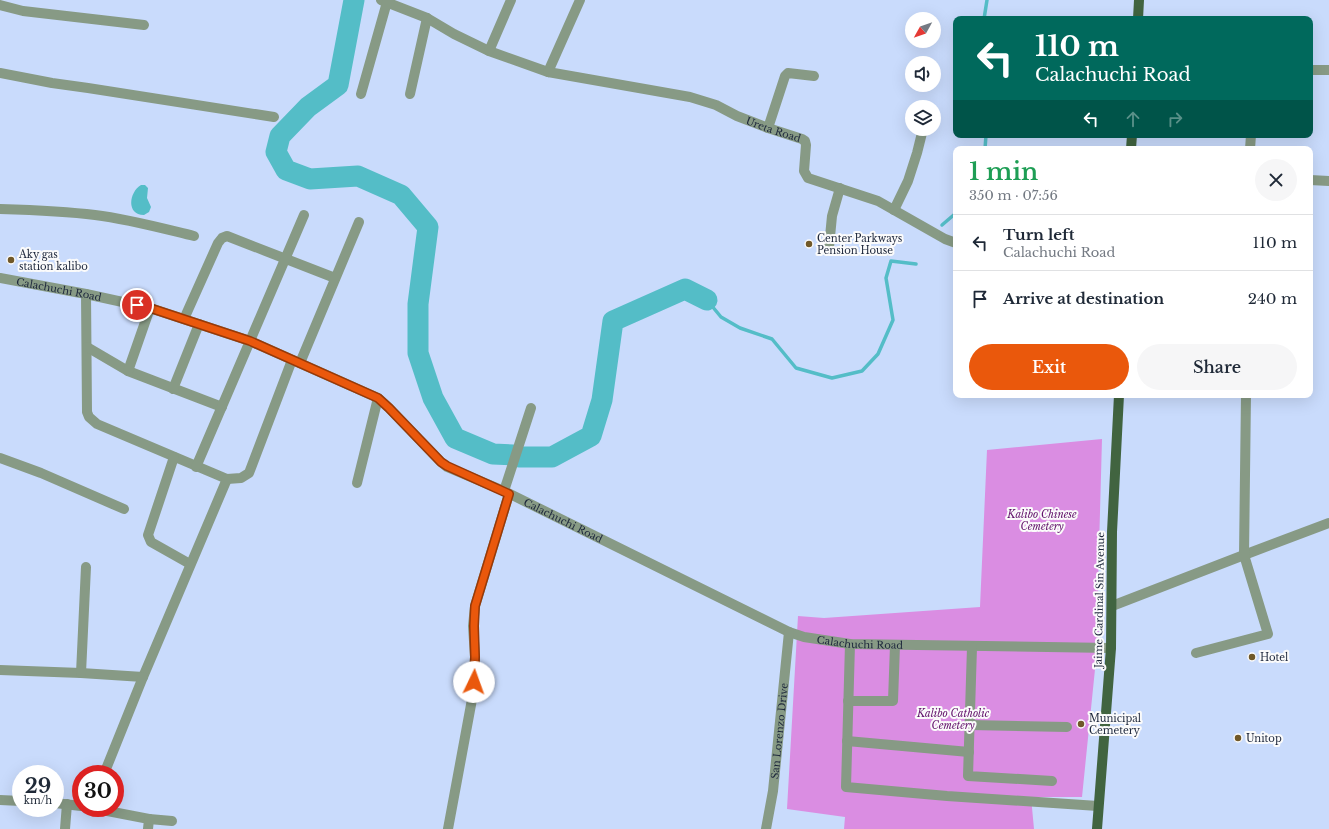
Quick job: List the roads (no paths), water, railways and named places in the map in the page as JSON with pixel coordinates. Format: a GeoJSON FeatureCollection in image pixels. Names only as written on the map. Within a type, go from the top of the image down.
{"type":"FeatureCollection","features":[{"type":"Feature","properties":{"kind":"main road"},"geometry":{"type":"LineString","coordinates":[[1138,16],[1139,0]]}},
{"type":"Feature","properties":{"kind":"main road","name":"Jaime Cardinal Sin Avenue"},"geometry":{"type":"LineString","coordinates":[[1097,829],[1111,648],[1112,532],[1119,398]]}},
{"type":"Feature","properties":{"kind":"street"},"geometry":{"type":"LineString","coordinates":[[489,51],[511,0]]}},
{"type":"Feature","properties":{"kind":"street"},"geometry":{"type":"LineString","coordinates":[[548,72],[580,0]]}},
{"type":"Feature","properties":{"kind":"street"},"geometry":{"type":"LineString","coordinates":[[361,94],[384,1]]}},
{"type":"Feature","properties":{"kind":"street","name":"Ureta Road"},"geometry":{"type":"LineString","coordinates":[[384,1],[427,18],[454,34],[489,51],[548,72],[690,97],[716,105],[737,116],[802,139],[805,141],[804,171],[808,178],[878,201],[945,239],[953,242]]}},
{"type":"Feature","properties":{"kind":"street"},"geometry":{"type":"LineString","coordinates":[[0,5],[23,11],[144,25]]}},
{"type":"Feature","properties":{"kind":"street"},"geometry":{"type":"LineString","coordinates":[[410,94],[427,18]]}},
{"type":"Feature","properties":{"kind":"street"},"geometry":{"type":"LineString","coordinates":[[1313,70],[1329,70]]}},
{"type":"Feature","properties":{"kind":"street"},"geometry":{"type":"LineString","coordinates":[[0,73],[52,83],[274,117]]}},
{"type":"Feature","properties":{"kind":"street"},"geometry":{"type":"LineString","coordinates":[[768,128],[785,76],[788,74],[814,76]]}},
{"type":"Feature","properties":{"kind":"street"},"geometry":{"type":"LineString","coordinates":[[894,210],[908,181],[921,136]]}},
{"type":"Feature","properties":{"kind":"street"},"geometry":{"type":"LineString","coordinates":[[1313,180],[1329,181]]}},
{"type":"Feature","properties":{"kind":"street"},"geometry":{"type":"LineString","coordinates":[[829,246],[832,216],[840,188]]}},
{"type":"Feature","properties":{"kind":"street"},"geometry":{"type":"LineString","coordinates":[[0,209],[38,210],[95,215],[142,223],[194,236]]}},
{"type":"Feature","properties":{"kind":"street"},"geometry":{"type":"LineString","coordinates":[[196,467],[304,215]]}},
{"type":"Feature","properties":{"kind":"street"},"geometry":{"type":"LineString","coordinates":[[86,294],[87,412],[92,421],[196,467],[227,479],[241,478],[249,473],[296,362],[336,278],[359,222]]}},
{"type":"Feature","properties":{"kind":"street"},"geometry":{"type":"LineString","coordinates":[[184,319],[218,243],[222,238],[227,236],[336,278]]}},
{"type":"Feature","properties":{"kind":"street","name":"Calachuchi Road"},"geometry":{"type":"LineString","coordinates":[[0,278],[150,308],[250,341],[378,398],[441,462],[447,466],[506,492],[789,632],[804,637],[850,644],[1111,648]]}},
{"type":"Feature","properties":{"kind":"street"},"geometry":{"type":"LineString","coordinates":[[128,371],[150,308]]}},
{"type":"Feature","properties":{"kind":"street"},"geometry":{"type":"LineString","coordinates":[[173,388],[199,324]]}},
{"type":"Feature","properties":{"kind":"street"},"geometry":{"type":"LineString","coordinates":[[87,346],[128,371],[222,408]]}},
{"type":"Feature","properties":{"kind":"street"},"geometry":{"type":"LineString","coordinates":[[357,483],[378,398]]}},
{"type":"Feature","properties":{"kind":"street"},"geometry":{"type":"LineString","coordinates":[[1196,653],[1268,634],[1244,555],[1246,398]]}},
{"type":"Feature","properties":{"kind":"street"},"geometry":{"type":"LineString","coordinates":[[448,829],[473,694],[475,606],[531,408]]}},
{"type":"Feature","properties":{"kind":"street"},"geometry":{"type":"LineString","coordinates":[[174,457],[148,536],[151,542],[190,564]]}},
{"type":"Feature","properties":{"kind":"street"},"geometry":{"type":"LineString","coordinates":[[0,458],[41,473],[124,509]]}},
{"type":"Feature","properties":{"kind":"street"},"geometry":{"type":"LineString","coordinates":[[108,765],[190,564],[227,479]]}},
{"type":"Feature","properties":{"kind":"street"},"geometry":{"type":"LineString","coordinates":[[1112,606],[1329,523]]}},
{"type":"Feature","properties":{"kind":"street"},"geometry":{"type":"LineString","coordinates":[[81,673],[86,567]]}},
{"type":"Feature","properties":{"kind":"street","name":"San Lorenzo Drive"},"geometry":{"type":"LineString","coordinates":[[766,829],[773,791],[789,632]]}},
{"type":"Feature","properties":{"kind":"street"},"geometry":{"type":"LineString","coordinates":[[850,644],[846,787],[947,796],[1098,806]]}},
{"type":"Feature","properties":{"kind":"street"},"geometry":{"type":"LineString","coordinates":[[848,701],[893,701],[895,645]]}},
{"type":"Feature","properties":{"kind":"street"},"geometry":{"type":"LineString","coordinates":[[972,647],[968,776],[1052,781]]}},
{"type":"Feature","properties":{"kind":"street"},"geometry":{"type":"LineString","coordinates":[[0,670],[143,677]]}},
{"type":"Feature","properties":{"kind":"street"},"geometry":{"type":"LineString","coordinates":[[970,725],[1067,728]]}},
{"type":"Feature","properties":{"kind":"street"},"geometry":{"type":"LineString","coordinates":[[847,740],[969,752]]}},
{"type":"Feature","properties":{"kind":"street"},"geometry":{"type":"LineString","coordinates":[[0,800],[12,801]]}},
{"type":"Feature","properties":{"kind":"street"},"geometry":{"type":"LineString","coordinates":[[64,804],[72,805]]}},
{"type":"Feature","properties":{"kind":"street"},"geometry":{"type":"LineString","coordinates":[[65,829],[67,804]]}},
{"type":"Feature","properties":{"kind":"street"},"geometry":{"type":"LineString","coordinates":[[124,817],[149,824],[172,821]]}},
{"type":"Feature","properties":{"kind":"waterway"},"geometry":{"type":"LineString","coordinates":[[354,0],[338,85],[308,107],[280,136],[276,152],[286,170],[310,179],[358,176],[401,195],[428,227],[418,304],[418,353],[433,398],[455,438],[493,454],[513,455]]}},
{"type":"Feature","properties":{"kind":"waterway"},"geometry":{"type":"LineString","coordinates":[[984,16],[987,0]]}},
{"type":"Feature","properties":{"kind":"waterway"},"geometry":{"type":"LineString","coordinates":[[985,146],[986,138]]}},
{"type":"Feature","properties":{"kind":"waterway"},"geometry":{"type":"LineString","coordinates":[[942,225],[953,216]]}},
{"type":"Feature","properties":{"kind":"waterway"},"geometry":{"type":"LineString","coordinates":[[707,300],[721,317],[740,328],[772,339],[796,368],[832,378],[862,371],[878,354],[893,320],[886,278],[891,261],[916,264]]}},
{"type":"Feature","properties":{"kind":"waterway"},"geometry":{"type":"LineString","coordinates":[[519,457],[552,457],[591,436],[602,400],[613,321],[685,289],[707,300]]}},
{"type":"Feature","properties":{"kind":"place","name":"Center Parkways Pension House"},"geometry":{"type":"Point","coordinates":[809,244]}},
{"type":"Feature","properties":{"kind":"place","name":"Aky gas station kalibo"},"geometry":{"type":"Point","coordinates":[11,260]}},
{"type":"Feature","properties":{"kind":"place","name":"Hotel"},"geometry":{"type":"Point","coordinates":[1252,657]}},
{"type":"Feature","properties":{"kind":"place","name":"Municipal Cemetery"},"geometry":{"type":"Point","coordinates":[1081,724]}},
{"type":"Feature","properties":{"kind":"place","name":"Unitop"},"geometry":{"type":"Point","coordinates":[1238,738]}},
{"type":"Feature","properties":{"kind":"park label","name":"Kalibo Chinese Cemetery"},"geometry":{"type":"Point","coordinates":[1042,520]}},
{"type":"Feature","properties":{"kind":"park label","name":"Kalibo Catholic Cemetery"},"geometry":{"type":"Point","coordinates":[953,718]}}]}
